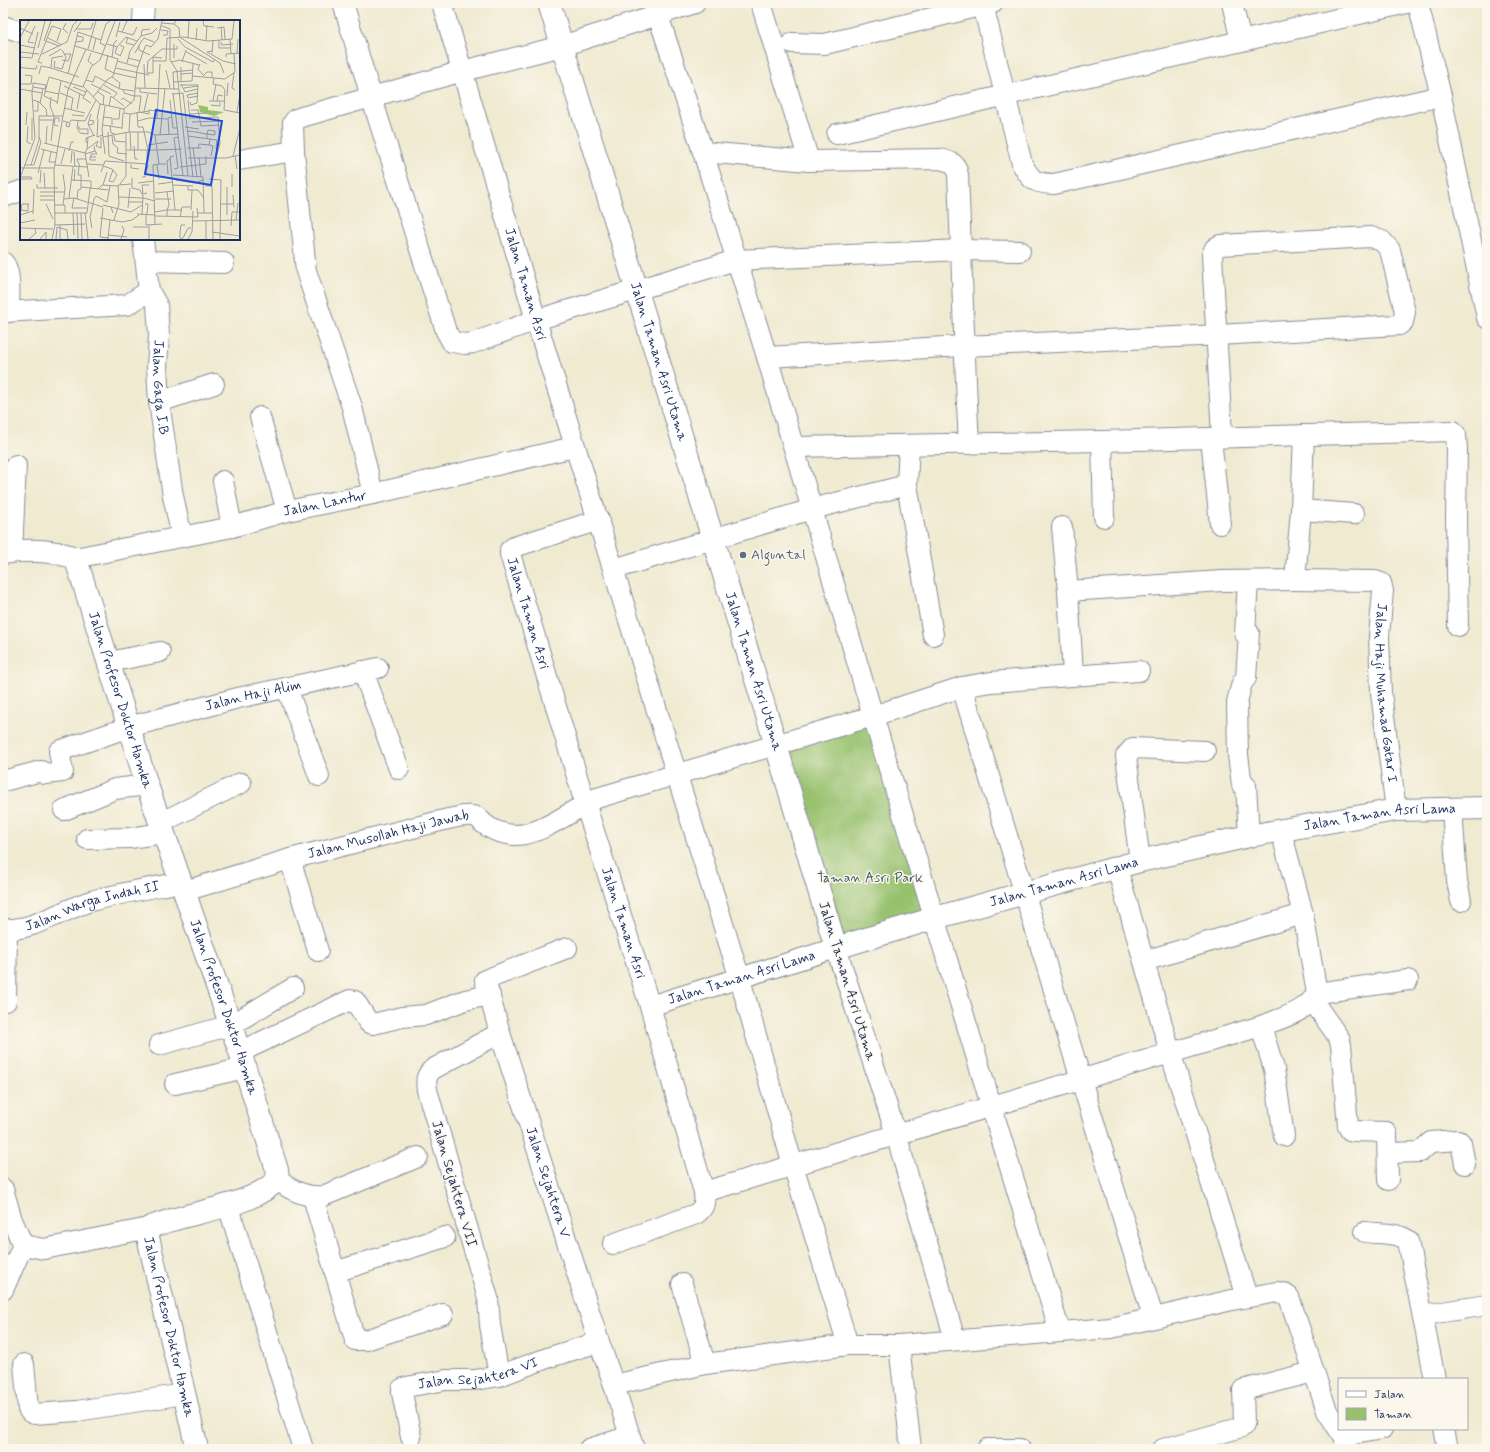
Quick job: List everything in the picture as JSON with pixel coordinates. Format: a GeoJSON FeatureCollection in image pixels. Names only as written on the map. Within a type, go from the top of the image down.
{"type":"FeatureCollection","features":[{"type":"Feature","properties":{"kind":"street"},"geometry":{"type":"LineString","coordinates":[[143,20],[144,3]]}},
{"type":"Feature","properties":{"kind":"street"},"geometry":{"type":"LineString","coordinates":[[344,3],[371,96],[446,331],[452,342],[458,344],[473,343],[536,320],[736,260],[962,250],[1020,251]]}},
{"type":"Feature","properties":{"kind":"street","name":"Jalan Taman Asri"},"geometry":{"type":"LineString","coordinates":[[442,3],[574,447],[599,520],[514,547],[510,550],[510,554],[585,803],[650,1006],[704,1192]]}},
{"type":"Feature","properties":{"kind":"street","name":"Jalan Taman Asri Utama"},"geometry":{"type":"LineString","coordinates":[[549,3],[776,745],[836,948],[896,1134],[955,1340]]}},
{"type":"Feature","properties":{"kind":"street"},"geometry":{"type":"LineString","coordinates":[[373,494],[352,407],[306,272],[292,128],[296,119],[371,96],[562,46],[656,9],[695,3]]}},
{"type":"Feature","properties":{"kind":"street"},"geometry":{"type":"LineString","coordinates":[[761,3],[809,161]]}},
{"type":"Feature","properties":{"kind":"street"},"geometry":{"type":"LineString","coordinates":[[1232,3],[1241,40]]}},
{"type":"Feature","properties":{"kind":"street"},"geometry":{"type":"LineString","coordinates":[[837,134],[1407,3]]}},
{"type":"Feature","properties":{"kind":"street"},"geometry":{"type":"LineString","coordinates":[[1418,3],[1441,96],[1487,318]]}},
{"type":"Feature","properties":{"kind":"street"},"geometry":{"type":"LineString","coordinates":[[792,43],[825,44],[986,4],[1022,164],[1031,179],[1038,183],[1054,184],[1441,96]]}},
{"type":"Feature","properties":{"kind":"street"},"geometry":{"type":"LineString","coordinates":[[656,9],[704,152],[767,357],[873,716],[1060,1332]]}},
{"type":"Feature","properties":{"kind":"street"},"geometry":{"type":"LineString","coordinates":[[3,25],[20,32]]}},
{"type":"Feature","properties":{"kind":"street"},"geometry":{"type":"LineString","coordinates":[[240,160],[294,152]]}},
{"type":"Feature","properties":{"kind":"street"},"geometry":{"type":"LineString","coordinates":[[704,152],[809,161],[940,159],[953,162],[957,168],[958,175],[962,250],[963,346],[969,444]]}},
{"type":"Feature","properties":{"kind":"street"},"geometry":{"type":"LineString","coordinates":[[3,197],[20,191]]}},
{"type":"Feature","properties":{"kind":"street"},"geometry":{"type":"LineString","coordinates":[[767,357],[963,346],[1217,335],[1398,325],[1403,322],[1404,312],[1390,250],[1382,241],[1371,237],[1220,245],[1215,248],[1212,255],[1217,335],[1217,437],[1220,524]]}},
{"type":"Feature","properties":{"kind":"street","name":"Jalan Gaga I.B"},"geometry":{"type":"LineString","coordinates":[[143,240],[147,261],[149,291],[157,305],[159,335],[157,367],[159,402],[173,496],[182,537]]}},
{"type":"Feature","properties":{"kind":"street"},"geometry":{"type":"LineString","coordinates":[[147,261],[224,263]]}},
{"type":"Feature","properties":{"kind":"street"},"geometry":{"type":"LineString","coordinates":[[3,262],[7,266],[8,273],[6,312],[127,305],[149,291]]}},
{"type":"Feature","properties":{"kind":"street"},"geometry":{"type":"LineString","coordinates":[[159,402],[214,384]]}},
{"type":"Feature","properties":{"kind":"street"},"geometry":{"type":"LineString","coordinates":[[260,417],[287,511]]}},
{"type":"Feature","properties":{"kind":"street"},"geometry":{"type":"LineString","coordinates":[[794,447],[1102,441],[1452,431],[1456,435],[1457,450],[1456,519],[1458,626]]}},
{"type":"Feature","properties":{"kind":"street"},"geometry":{"type":"LineString","coordinates":[[1068,591],[1214,581],[1295,580],[1301,510],[1304,435]]}},
{"type":"Feature","properties":{"kind":"street"},"geometry":{"type":"LineString","coordinates":[[1102,441],[1104,517]]}},
{"type":"Feature","properties":{"kind":"street"},"geometry":{"type":"LineString","coordinates":[[909,445],[907,485],[933,634]]}},
{"type":"Feature","properties":{"kind":"street","name":"Jalan Lantur"},"geometry":{"type":"LineString","coordinates":[[74,558],[232,527],[287,511],[373,494],[574,447]]}},
{"type":"Feature","properties":{"kind":"street"},"geometry":{"type":"LineString","coordinates":[[16,465],[7,552],[61,553],[74,558]]}},
{"type":"Feature","properties":{"kind":"street"},"geometry":{"type":"LineString","coordinates":[[223,481],[232,527]]}},
{"type":"Feature","properties":{"kind":"street"},"geometry":{"type":"LineString","coordinates":[[614,570],[812,509],[907,485]]}},
{"type":"Feature","properties":{"kind":"street"},"geometry":{"type":"LineString","coordinates":[[1301,510],[1354,514]]}},
{"type":"Feature","properties":{"kind":"street"},"geometry":{"type":"LineString","coordinates":[[599,520],[740,979],[793,1164],[848,1346]]}},
{"type":"Feature","properties":{"kind":"street"},"geometry":{"type":"LineString","coordinates":[[1062,527],[1068,591],[1073,675]]}},
{"type":"Feature","properties":{"kind":"street","name":"Jalan Profesor Doktor Hamka"},"geometry":{"type":"LineString","coordinates":[[74,558],[80,572],[161,828],[231,1025],[277,1170],[278,1179],[267,1188],[228,1205],[160,1223],[149,1228],[148,1237],[198,1449]]}},
{"type":"Feature","properties":{"kind":"street","name":"Jalan Haji Muhamad Gatar I"},"geometry":{"type":"LineString","coordinates":[[1295,580],[1375,581],[1381,583],[1383,588],[1379,636],[1381,692],[1396,810]]}},
{"type":"Feature","properties":{"kind":"street"},"geometry":{"type":"LineString","coordinates":[[1248,581],[1245,634],[1249,633],[1249,650],[1246,678],[1242,683],[1237,702],[1238,755],[1242,785],[1246,785],[1249,836]]}},
{"type":"Feature","properties":{"kind":"street"},"geometry":{"type":"LineString","coordinates":[[109,662],[160,652]]}},
{"type":"Feature","properties":{"kind":"street","name":"Jalan Haji Alim"},"geometry":{"type":"LineString","coordinates":[[3,781],[41,771],[45,774],[63,772],[59,751],[129,727],[238,698],[371,670],[399,769]]}},
{"type":"Feature","properties":{"kind":"street","name":"Jalan Musollah Haji Jawab"},"geometry":{"type":"LineString","coordinates":[[183,887],[440,821],[465,817],[477,817],[493,830],[502,833],[515,835],[529,833],[559,820],[585,803],[597,798],[873,716],[962,687],[991,682],[1139,671]]}},
{"type":"Feature","properties":{"kind":"street"},"geometry":{"type":"LineString","coordinates":[[962,687],[1153,1317]]}},
{"type":"Feature","properties":{"kind":"street"},"geometry":{"type":"LineString","coordinates":[[287,688],[319,776]]}},
{"type":"Feature","properties":{"kind":"street"},"geometry":{"type":"LineString","coordinates":[[1140,861],[1126,756],[1128,751],[1133,748],[1205,751]]}},
{"type":"Feature","properties":{"kind":"street"},"geometry":{"type":"LineString","coordinates":[[87,839],[130,838],[161,828],[241,783]]}},
{"type":"Feature","properties":{"kind":"street"},"geometry":{"type":"LineString","coordinates":[[64,810],[115,789],[147,785]]}},
{"type":"Feature","properties":{"kind":"street","name":"Jalan Taman Asri Lama"},"geometry":{"type":"LineString","coordinates":[[650,1006],[935,918],[1026,894],[1140,861],[1249,836],[1396,810],[1487,808]]}},
{"type":"Feature","properties":{"kind":"street"},"geometry":{"type":"LineString","coordinates":[[1452,809],[1457,881],[1461,901]]}},
{"type":"Feature","properties":{"kind":"street"},"geometry":{"type":"LineString","coordinates":[[1281,831],[1303,914],[1315,997],[1339,1038],[1341,1045],[1348,1126],[1350,1130],[1354,1131],[1386,1132],[1388,1180]]}},
{"type":"Feature","properties":{"kind":"street"},"geometry":{"type":"LineString","coordinates":[[290,859],[318,951]]}},
{"type":"Feature","properties":{"kind":"street"},"geometry":{"type":"LineString","coordinates":[[1117,868],[1170,1052],[1247,1297]]}},
{"type":"Feature","properties":{"kind":"street","name":"Jalan Warga Indah II"},"geometry":{"type":"LineString","coordinates":[[5,929],[25,927],[88,902],[183,887]]}},
{"type":"Feature","properties":{"kind":"street"},"geometry":{"type":"LineString","coordinates":[[1144,961],[1303,914]]}},
{"type":"Feature","properties":{"kind":"street"},"geometry":{"type":"LineString","coordinates":[[5,929],[6,1000]]}},
{"type":"Feature","properties":{"kind":"street"},"geometry":{"type":"LineString","coordinates":[[175,1084],[242,1060],[350,1000],[355,1001],[369,1023],[373,1024],[402,1016],[426,1014],[465,1000],[487,987],[567,948]]}},
{"type":"Feature","properties":{"kind":"street"},"geometry":{"type":"LineString","coordinates":[[613,1244],[696,1214],[702,1209],[705,1203],[704,1192],[793,1164],[1261,1026],[1305,1008],[1315,997],[1408,980]]}},
{"type":"Feature","properties":{"kind":"street","name":"Jalan Sejahtera V"},"geometry":{"type":"LineString","coordinates":[[487,987],[500,1033],[632,1442]]}},
{"type":"Feature","properties":{"kind":"street"},"geometry":{"type":"LineString","coordinates":[[159,1045],[231,1025],[293,988]]}},
{"type":"Feature","properties":{"kind":"street"},"geometry":{"type":"LineString","coordinates":[[1261,1026],[1274,1069],[1284,1136]]}},
{"type":"Feature","properties":{"kind":"street","name":"Jalan Sejahtera VII"},"geometry":{"type":"LineString","coordinates":[[499,1376],[490,1325],[488,1298],[427,1090],[426,1080],[428,1073],[433,1069],[500,1033]]}},
{"type":"Feature","properties":{"kind":"street"},"geometry":{"type":"LineString","coordinates":[[1388,1153],[1420,1152],[1431,1142],[1458,1140],[1460,1142],[1465,1164]]}},
{"type":"Feature","properties":{"kind":"street"},"geometry":{"type":"LineString","coordinates":[[278,1179],[284,1186],[313,1197],[323,1196],[418,1158]]}},
{"type":"Feature","properties":{"kind":"street"},"geometry":{"type":"LineString","coordinates":[[3,1189],[7,1221],[23,1245],[44,1249],[149,1228]]}},
{"type":"Feature","properties":{"kind":"street"},"geometry":{"type":"LineString","coordinates":[[313,1197],[355,1340],[366,1340],[443,1314]]}},
{"type":"Feature","properties":{"kind":"street"},"geometry":{"type":"LineString","coordinates":[[228,1205],[303,1449]]}},
{"type":"Feature","properties":{"kind":"street"},"geometry":{"type":"LineString","coordinates":[[1366,1232],[1404,1237],[1408,1241],[1435,1378]]}},
{"type":"Feature","properties":{"kind":"street"},"geometry":{"type":"LineString","coordinates":[[335,1272],[445,1237]]}},
{"type":"Feature","properties":{"kind":"street"},"geometry":{"type":"LineString","coordinates":[[3,1290],[23,1245]]}},
{"type":"Feature","properties":{"kind":"street"},"geometry":{"type":"LineString","coordinates":[[682,1284],[705,1364]]}},
{"type":"Feature","properties":{"kind":"street"},"geometry":{"type":"LineString","coordinates":[[614,1384],[705,1364],[848,1346],[899,1345],[1111,1328],[1153,1317],[1277,1292],[1283,1293],[1289,1297],[1327,1411],[1345,1443],[1379,1430]]}},
{"type":"Feature","properties":{"kind":"street"},"geometry":{"type":"LineString","coordinates":[[1423,1315],[1487,1305]]}},
{"type":"Feature","properties":{"kind":"street","name":"Jalan Sejahtera VI"},"geometry":{"type":"LineString","coordinates":[[411,1437],[402,1389],[446,1380],[475,1380],[499,1376],[550,1357],[599,1342]]}},
{"type":"Feature","properties":{"kind":"street"},"geometry":{"type":"LineString","coordinates":[[899,1345],[911,1449]]}},
{"type":"Feature","properties":{"kind":"street"},"geometry":{"type":"LineString","coordinates":[[24,1364],[28,1409],[34,1414],[77,1411],[184,1394]]}},
{"type":"Feature","properties":{"kind":"street"},"geometry":{"type":"LineString","coordinates":[[1163,1449],[1242,1427],[1244,1424],[1242,1393],[1245,1388],[1313,1372]]}},
{"type":"Feature","properties":{"kind":"street"},"geometry":{"type":"LineString","coordinates":[[1444,1430],[1448,1449]]}},
{"type":"Feature","properties":{"kind":"street"},"geometry":{"type":"LineString","coordinates":[[589,1449],[632,1442]]}},
{"type":"Feature","properties":{"kind":"street"},"geometry":{"type":"LineString","coordinates":[[987,1449],[1020,1449]]}},
{"type":"Feature","properties":{"kind":"green space","name":"Taman Asri Park"},"geometry":{"type":"Polygon","coordinates":[[[873,717],[939,919],[836,953],[776,745],[873,717]]]}},
{"type":"Feature","properties":{"kind":"place","name":"Alguntal"},"geometry":{"type":"Point","coordinates":[743,555]}}]}
